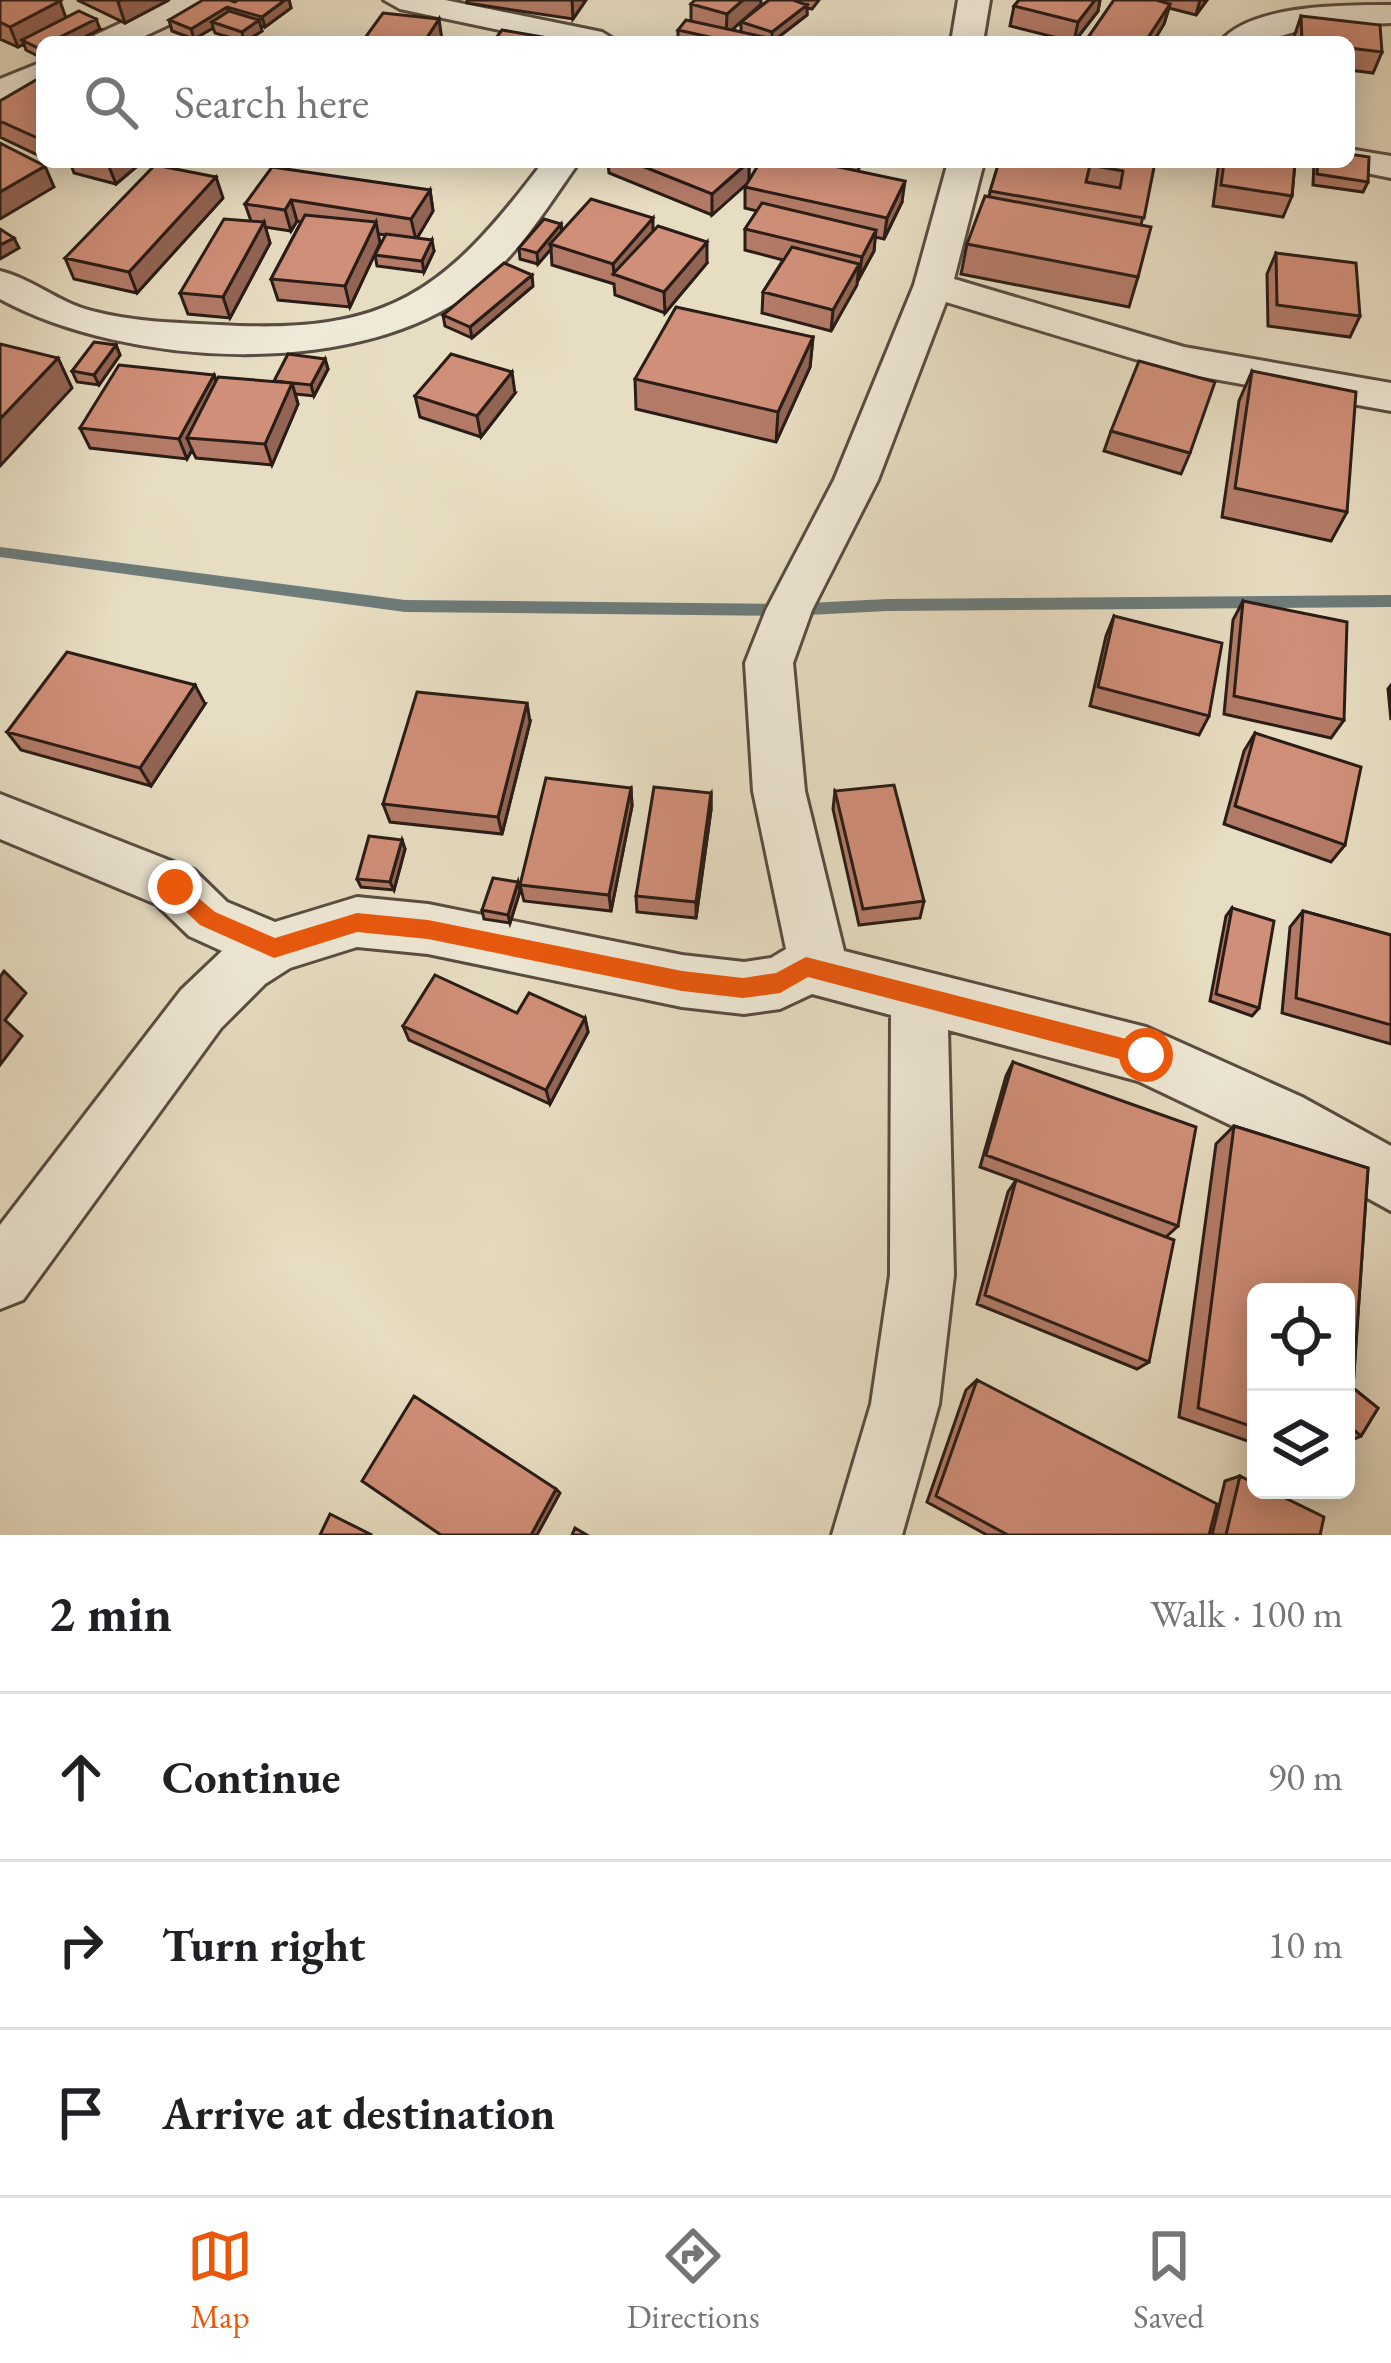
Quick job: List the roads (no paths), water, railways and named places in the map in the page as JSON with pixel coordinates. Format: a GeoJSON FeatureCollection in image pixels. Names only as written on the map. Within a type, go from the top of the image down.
{"type":"FeatureCollection","features":[{"type":"Feature","properties":{"kind":"street"},"geometry":{"type":"LineString","coordinates":[[119,36],[196,0]]}},
{"type":"Feature","properties":{"kind":"street"},"geometry":{"type":"LineString","coordinates":[[400,0],[573,36]]}},
{"type":"Feature","properties":{"kind":"street"},"geometry":{"type":"LineString","coordinates":[[968,36],[974,0]]}},
{"type":"Feature","properties":{"kind":"street"},"geometry":{"type":"LineString","coordinates":[[1246,36],[1297,9],[1391,14]]}},
{"type":"Feature","properties":{"kind":"street"},"geometry":{"type":"LineString","coordinates":[[0,92],[36,75]]}},
{"type":"Feature","properties":{"kind":"street"},"geometry":{"type":"LineString","coordinates":[[1355,161],[1391,167]]}},
{"type":"Feature","properties":{"kind":"street"},"geometry":{"type":"LineString","coordinates":[[0,283],[65,316],[111,328],[258,343],[317,341],[382,325],[432,301],[494,252],[557,168]]}},
{"type":"Feature","properties":{"kind":"street"},"geometry":{"type":"LineString","coordinates":[[0,1277],[201,1009],[244,965],[274,948],[357,922],[428,929],[682,981],[743,988],[780,983],[806,967],[817,949],[779,791],[769,663],[789,610],[856,480],[933,285],[964,168]]}},
{"type":"Feature","properties":{"kind":"street"},"geometry":{"type":"LineString","coordinates":[[933,285],[1181,360],[1391,397]]}},
{"type":"Feature","properties":{"kind":"street"},"geometry":{"type":"LineString","coordinates":[[0,816],[175,887],[208,919],[274,948]]}},
{"type":"Feature","properties":{"kind":"street"},"geometry":{"type":"LineString","coordinates":[[806,967],[1146,1055],[1281,1118],[1391,1180]]}},
{"type":"Feature","properties":{"kind":"street"},"geometry":{"type":"LineString","coordinates":[[867,1535],[905,1404],[922,1275],[919,995]]}},
{"type":"Feature","properties":{"kind":"waterway"},"geometry":{"type":"LineString","coordinates":[[0,552],[405,606],[789,610],[1391,601]]}}]}
